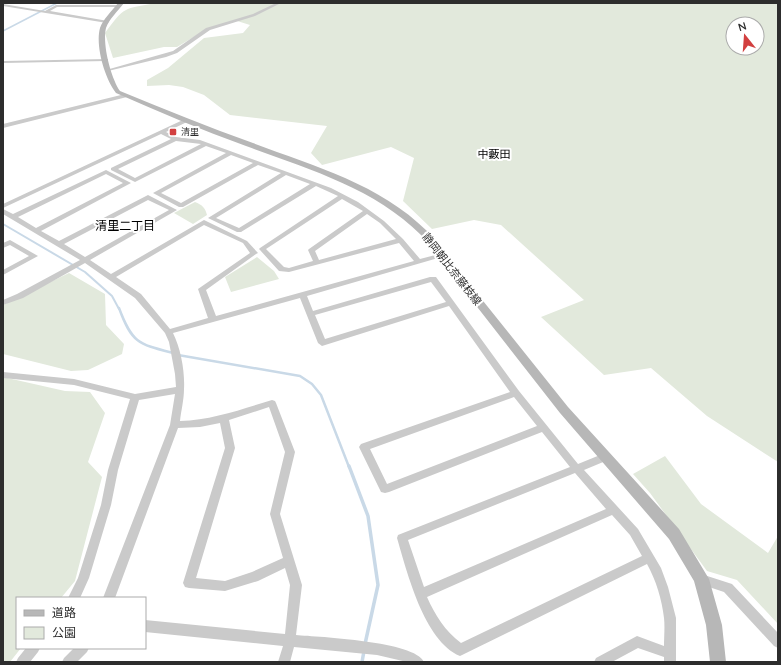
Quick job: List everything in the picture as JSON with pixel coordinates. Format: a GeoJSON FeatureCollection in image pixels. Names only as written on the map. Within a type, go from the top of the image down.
{"type":"FeatureCollection","features":[{"type":"Feature","properties":{"kind":"main road","name":"静岡朝比奈藤枝線"},"geometry":{"type":"LineString","coordinates":[[120,5],[107,22],[102,38],[112,85],[125,96],[185,122],[327,172],[377,196],[415,224],[443,255],[559,404],[674,534],[690,558],[701,579],[714,625],[718,662]]}},
{"type":"Feature","properties":{"kind":"street"},"geometry":{"type":"LineString","coordinates":[[3,62],[107,65],[164,56],[175,52],[208,29],[254,15],[279,3]]}},
{"type":"Feature","properties":{"kind":"street"},"geometry":{"type":"LineString","coordinates":[[4,5],[107,22]]}},
{"type":"Feature","properties":{"kind":"street"},"geometry":{"type":"LineString","coordinates":[[45,11],[56,6],[120,5]]}},
{"type":"Feature","properties":{"kind":"street"},"geometry":{"type":"LineString","coordinates":[[3,126],[125,96]]}},
{"type":"Feature","properties":{"kind":"street"},"geometry":{"type":"LineString","coordinates":[[3,206],[185,122]]}},
{"type":"Feature","properties":{"kind":"street"},"geometry":{"type":"LineString","coordinates":[[161,132],[174,139],[198,141],[315,184],[342,196],[368,211],[401,240],[419,262]]}},
{"type":"Feature","properties":{"kind":"street"},"geometry":{"type":"LineString","coordinates":[[174,139],[113,169],[135,180],[206,144]]}},
{"type":"Feature","properties":{"kind":"street"},"geometry":{"type":"LineString","coordinates":[[230,154],[156,193],[181,206],[258,163]]}},
{"type":"Feature","properties":{"kind":"street"},"geometry":{"type":"LineString","coordinates":[[13,217],[106,172],[128,183],[36,230]]}},
{"type":"Feature","properties":{"kind":"street"},"geometry":{"type":"LineString","coordinates":[[286,173],[211,218],[239,231],[315,184]]}},
{"type":"Feature","properties":{"kind":"street"},"geometry":{"type":"LineString","coordinates":[[342,196],[262,249],[282,269],[289,270],[401,240]]}},
{"type":"Feature","properties":{"kind":"street"},"geometry":{"type":"LineString","coordinates":[[3,303],[20,296],[66,271],[174,210],[148,197],[59,244]]}},
{"type":"Feature","properties":{"kind":"street"},"geometry":{"type":"LineString","coordinates":[[3,211],[86,260],[138,296],[168,332],[173,342],[175,357],[180,374],[180,390],[176,425],[109,597]]}},
{"type":"Feature","properties":{"kind":"street"},"geometry":{"type":"LineString","coordinates":[[316,262],[311,250],[368,211]]}},
{"type":"Feature","properties":{"kind":"street"},"geometry":{"type":"LineString","coordinates":[[111,277],[204,222],[245,242],[254,253],[202,289],[213,320]]}},
{"type":"Feature","properties":{"kind":"street"},"geometry":{"type":"LineString","coordinates":[[3,246],[10,242],[34,256],[3,272]]}},
{"type":"Feature","properties":{"kind":"street"},"geometry":{"type":"LineString","coordinates":[[168,332],[303,296],[443,255]]}},
{"type":"Feature","properties":{"kind":"street"},"geometry":{"type":"LineString","coordinates":[[310,314],[432,279],[516,394],[576,468],[634,532],[650,558],[662,587],[670,618],[670,658],[637,642],[600,662]]}},
{"type":"Feature","properties":{"kind":"street"},"geometry":{"type":"LineString","coordinates":[[303,296],[322,343],[450,303]]}},
{"type":"Feature","properties":{"kind":"street"},"geometry":{"type":"LineString","coordinates":[[3,375],[74,382],[135,397],[180,390]]}},
{"type":"Feature","properties":{"kind":"street"},"geometry":{"type":"LineString","coordinates":[[516,394],[364,447],[385,489],[544,428]]}},
{"type":"Feature","properties":{"kind":"street"},"geometry":{"type":"LineString","coordinates":[[74,597],[83,578],[106,505],[112,470],[135,397]]}},
{"type":"Feature","properties":{"kind":"street"},"geometry":{"type":"LineString","coordinates":[[176,425],[196,425],[224,419],[272,403],[290,452],[276,514],[296,585],[290,641],[284,662]]}},
{"type":"Feature","properties":{"kind":"street"},"geometry":{"type":"LineString","coordinates":[[224,419],[230,448],[189,583],[225,586],[254,577],[288,561]]}},
{"type":"Feature","properties":{"kind":"street"},"geometry":{"type":"LineString","coordinates":[[605,457],[402,538],[428,612],[450,644],[460,650],[650,558]]}},
{"type":"Feature","properties":{"kind":"street"},"geometry":{"type":"LineString","coordinates":[[421,594],[614,510]]}},
{"type":"Feature","properties":{"kind":"street"},"geometry":{"type":"LineString","coordinates":[[701,579],[728,588],[778,642]]}},
{"type":"Feature","properties":{"kind":"street"},"geometry":{"type":"LineString","coordinates":[[146,626],[377,649],[408,656],[418,662]]}},
{"type":"Feature","properties":{"kind":"street"},"geometry":{"type":"LineString","coordinates":[[22,662],[33,649]]}},
{"type":"Feature","properties":{"kind":"street"},"geometry":{"type":"LineString","coordinates":[[68,662],[82,649]]}},
{"type":"Feature","properties":{"kind":"green space"},"geometry":{"type":"Polygon","coordinates":[[[156,3],[778,3],[778,462],[707,416],[651,368],[604,375],[541,317],[584,300],[501,225],[474,220],[432,229],[403,201],[414,158],[391,147],[322,165],[311,153],[327,126],[230,115],[204,95],[183,87],[169,85],[147,86],[147,80],[168,68],[204,38],[243,33],[250,25],[234,20],[202,32],[177,47],[164,47],[113,58],[105,33],[121,13],[131,8],[156,3]]]}},
{"type":"Feature","properties":{"kind":"green space"},"geometry":{"type":"Polygon","coordinates":[[[195,202],[203,207],[207,215],[193,224],[174,213],[195,202]]]}},
{"type":"Feature","properties":{"kind":"green space"},"geometry":{"type":"Polygon","coordinates":[[[257,257],[274,271],[279,279],[231,292],[225,277],[257,257]]]}},
{"type":"Feature","properties":{"kind":"green space"},"geometry":{"type":"Polygon","coordinates":[[[69,273],[105,294],[106,325],[124,344],[122,354],[88,370],[71,371],[3,354],[3,305],[69,273]]]}},
{"type":"Feature","properties":{"kind":"green space"},"geometry":{"type":"Polygon","coordinates":[[[3,377],[65,391],[90,392],[105,413],[88,462],[102,477],[75,581],[62,597],[16,597],[16,649],[20,649],[10,662],[3,662],[3,377]]]}},
{"type":"Feature","properties":{"kind":"green space"},"geometry":{"type":"Polygon","coordinates":[[[665,456],[701,504],[768,553],[778,536],[778,624],[737,580],[707,571],[650,493],[633,474],[665,456]]]}},
{"type":"Feature","properties":{"kind":"waterway"},"geometry":{"type":"LineString","coordinates":[[3,31],[57,3]]}},
{"type":"Feature","properties":{"kind":"waterway"},"geometry":{"type":"LineString","coordinates":[[3,224],[85,272],[112,296],[119,309]]}},
{"type":"Feature","properties":{"kind":"waterway"},"geometry":{"type":"LineString","coordinates":[[119,308],[128,329],[138,340],[152,347],[173,353]]}},
{"type":"Feature","properties":{"kind":"waterway"},"geometry":{"type":"LineString","coordinates":[[178,355],[300,376],[312,384],[321,395],[349,467]]}},
{"type":"Feature","properties":{"kind":"waterway"},"geometry":{"type":"LineString","coordinates":[[349,466],[368,516],[378,585],[365,644]]}},
{"type":"Feature","properties":{"kind":"waterway"},"geometry":{"type":"LineString","coordinates":[[362,662],[364,651]]}},
{"type":"Feature","properties":{"kind":"place","name":"清里"},"geometry":{"type":"Point","coordinates":[173,132]}},
{"type":"Feature","properties":{"kind":"district","name":"中藪田"},"geometry":{"type":"Point","coordinates":[494,154]}},
{"type":"Feature","properties":{"kind":"district","name":"清里二丁目"},"geometry":{"type":"Point","coordinates":[125,226]}}]}
